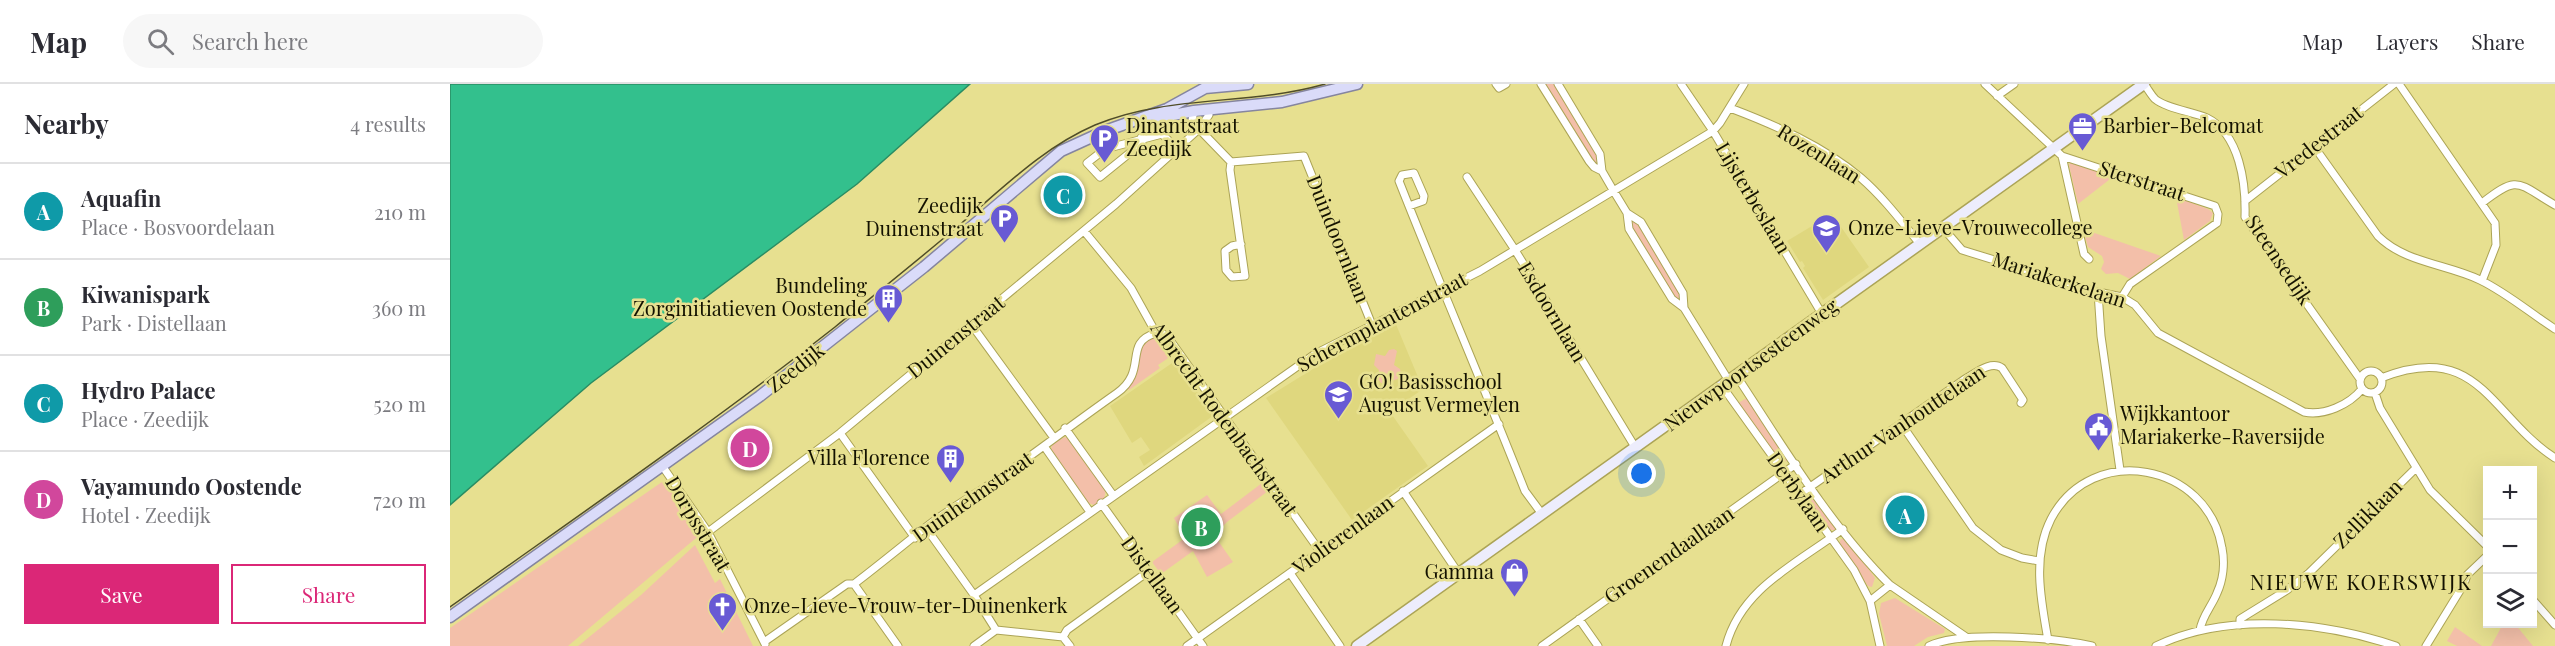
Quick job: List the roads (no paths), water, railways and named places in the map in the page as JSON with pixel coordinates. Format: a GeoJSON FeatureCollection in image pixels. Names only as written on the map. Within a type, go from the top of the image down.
{"type":"FeatureCollection","features":[{"type":"Feature","properties":{"kind":"main road","name":"Zeedijk"},"geometry":{"type":"LineString","coordinates":[[450,617],[760,396],[858,319],[1061,151],[1104,131],[1167,109],[1211,86],[1248,84]]}},
{"type":"Feature","properties":{"kind":"main road","name":"Zeedijk"},"geometry":{"type":"LineString","coordinates":[[1139,120],[1194,111],[1282,102],[1357,84]]}},
{"type":"Feature","properties":{"kind":"main road","name":"Nieuwpoortsesteenweg"},"geometry":{"type":"LineString","coordinates":[[1357,646],[1920,244],[2058,152],[2138,86]]}},
{"type":"Feature","properties":{"kind":"main road"},"geometry":{"type":"LineString","coordinates":[[1194,111],[1194,101],[1199,92]]}},
{"type":"Feature","properties":{"kind":"street"},"geometry":{"type":"LineString","coordinates":[[1496,84],[1499,88],[1506,84]]}},
{"type":"Feature","properties":{"kind":"street"},"geometry":{"type":"LineString","coordinates":[[1541,84],[1593,167],[1602,171]]}},
{"type":"Feature","properties":{"kind":"street"},"geometry":{"type":"LineString","coordinates":[[1557,84],[1600,154],[1602,171],[1613,190],[1628,213],[1641,222],[1683,293],[1684,308]]}},
{"type":"Feature","properties":{"kind":"street","name":"Lijsterbeslaan"},"geometry":{"type":"LineString","coordinates":[[1681,84],[1713,131],[1822,314]]}},
{"type":"Feature","properties":{"kind":"street"},"geometry":{"type":"LineString","coordinates":[[1713,131],[1744,84]]}},
{"type":"Feature","properties":{"kind":"street"},"geometry":{"type":"LineString","coordinates":[[1985,84],[2058,152],[2084,254],[2089,259]]}},
{"type":"Feature","properties":{"kind":"street"},"geometry":{"type":"LineString","coordinates":[[1997,96],[2014,84]]}},
{"type":"Feature","properties":{"kind":"street","name":"Vredestraat"},"geometry":{"type":"LineString","coordinates":[[2245,201],[2313,145],[2394,84]]}},
{"type":"Feature","properties":{"kind":"street"},"geometry":{"type":"LineString","coordinates":[[2399,84],[2495,223],[2496,245],[2482,281]]}},
{"type":"Feature","properties":{"kind":"street","name":"Steensedijk"},"geometry":{"type":"LineString","coordinates":[[2138,86],[2157,100],[2207,118],[2226,134],[2237,157],[2245,201],[2245,217],[2353,367],[2363,376]]}},
{"type":"Feature","properties":{"kind":"street","name":"Rozenlaan"},"geometry":{"type":"LineString","coordinates":[[1730,108],[1795,137],[1861,178],[1884,200],[1920,244]]}},
{"type":"Feature","properties":{"kind":"street","name":"Duinenstraat"},"geometry":{"type":"LineString","coordinates":[[708,532],[840,434],[1084,231],[1197,130],[1209,115],[1209,110]]}},
{"type":"Feature","properties":{"kind":"street"},"geometry":{"type":"LineString","coordinates":[[1194,111],[1191,125],[1231,162],[1230,170],[1241,244],[1245,276],[1232,277],[1226,270],[1225,251],[1241,244]]}},
{"type":"Feature","properties":{"kind":"street","name":"Schermplantenstraat"},"geometry":{"type":"LineString","coordinates":[[974,595],[1101,503],[1315,354],[1443,290],[1515,250],[1713,131]]}},
{"type":"Feature","properties":{"kind":"street"},"geometry":{"type":"LineString","coordinates":[[1141,138],[1142,143],[1100,177],[1087,163],[1105,149],[1141,138],[1162,134],[1177,149]]}},
{"type":"Feature","properties":{"kind":"street"},"geometry":{"type":"LineString","coordinates":[[2313,145],[2378,236],[2387,245],[2398,252],[2455,269],[2482,281],[2555,329]]}},
{"type":"Feature","properties":{"kind":"street","name":"Sterstraat"},"geometry":{"type":"LineString","coordinates":[[2058,152],[2215,206],[2218,214],[2217,223],[2130,284],[2122,297]]}},
{"type":"Feature","properties":{"kind":"street","name":"Duindoornlaan"},"geometry":{"type":"LineString","coordinates":[[1231,162],[1304,156],[1371,325]]}},
{"type":"Feature","properties":{"kind":"street"},"geometry":{"type":"LineString","coordinates":[[1409,206],[1423,201],[1424,196],[1414,173],[1410,172],[1402,175],[1399,181],[1409,206],[1443,290],[1525,491],[1542,514]]}},
{"type":"Feature","properties":{"kind":"street","name":"Esdoornlaan"},"geometry":{"type":"LineString","coordinates":[[1467,177],[1515,250],[1635,447]]}},
{"type":"Feature","properties":{"kind":"street"},"geometry":{"type":"LineString","coordinates":[[2482,202],[2508,184],[2516,183],[2555,205]]}},
{"type":"Feature","properties":{"kind":"street"},"geometry":{"type":"LineString","coordinates":[[1628,213],[1629,229],[1672,299],[1684,308],[1729,381]]}},
{"type":"Feature","properties":{"kind":"street","name":"Mariakerkelaan"},"geometry":{"type":"LineString","coordinates":[[1943,228],[1962,250],[2098,292],[2122,297],[2135,305],[2158,333],[2304,412],[2317,413],[2334,408],[2352,398],[2361,388]]}},
{"type":"Feature","properties":{"kind":"street","name":"Albrecht Rodenbachstraat"},"geometry":{"type":"LineString","coordinates":[[1084,231],[1131,288],[1156,333],[1163,334],[1170,340],[1319,550]]}},
{"type":"Feature","properties":{"kind":"street"},"geometry":{"type":"LineString","coordinates":[[2098,292],[2101,336],[2120,470]]}},
{"type":"Feature","properties":{"kind":"street"},"geometry":{"type":"LineString","coordinates":[[972,324],[1054,438]]}},
{"type":"Feature","properties":{"kind":"street","name":"Duinhelmstraat"},"geometry":{"type":"LineString","coordinates":[[765,644],[847,584],[854,584],[926,528],[1124,388],[1134,374],[1140,342],[1156,333]]}},
{"type":"Feature","properties":{"kind":"street","name":"Arthur Vanhouttelaan"},"geometry":{"type":"LineString","coordinates":[[1800,495],[1965,379],[1991,365],[1997,364],[2002,368],[2023,400],[2022,403]]}},
{"type":"Feature","properties":{"kind":"street"},"geometry":{"type":"LineString","coordinates":[[2381,378],[2399,371],[2428,367],[2441,368],[2466,377],[2489,394],[2543,450],[2555,458]]}},
{"type":"Feature","properties":{"kind":"street"},"geometry":{"type":"LineString","coordinates":[[2374,372],[2381,378],[2381,386],[2375,393],[2368,393],[2361,388],[2363,376],[2374,372]]}},
{"type":"Feature","properties":{"kind":"street","name":"Derbylaan"},"geometry":{"type":"LineString","coordinates":[[1729,381],[1796,464],[1868,564],[1890,585],[1966,637]]}},
{"type":"Feature","properties":{"kind":"street","name":"Derbylaan"},"geometry":{"type":"LineString","coordinates":[[1729,381],[1784,473],[1854,570],[1870,601],[1880,646]]}},
{"type":"Feature","properties":{"kind":"street"},"geometry":{"type":"LineString","coordinates":[[2375,393],[2380,408],[2415,469],[2450,511],[2483,543]]}},
{"type":"Feature","properties":{"kind":"street","name":"Violierenlaan"},"geometry":{"type":"LineString","coordinates":[[1187,646],[1498,424]]}},
{"type":"Feature","properties":{"kind":"street"},"geometry":{"type":"LineString","coordinates":[[1902,425],[1973,528],[2001,550],[2022,558],[2040,561]]}},
{"type":"Feature","properties":{"kind":"street"},"geometry":{"type":"LineString","coordinates":[[1065,429],[1113,495]]}},
{"type":"Feature","properties":{"kind":"street"},"geometry":{"type":"LineString","coordinates":[[840,434],[915,538]]}},
{"type":"Feature","properties":{"kind":"street"},"geometry":{"type":"LineString","coordinates":[[1044,446],[1090,512]]}},
{"type":"Feature","properties":{"kind":"street","name":"Groenendaallaan"},"geometry":{"type":"LineString","coordinates":[[1542,646],[1796,464]]}},
{"type":"Feature","properties":{"kind":"street","name":"Dorpsstraat"},"geometry":{"type":"LineString","coordinates":[[663,467],[708,532],[765,644]]}},
{"type":"Feature","properties":{"kind":"street","name":"Zelliklaan"},"geometry":{"type":"LineString","coordinates":[[2240,625],[2240,619],[2287,590],[2309,573],[2415,469]]}},
{"type":"Feature","properties":{"kind":"street"},"geometry":{"type":"LineString","coordinates":[[2048,640],[2041,600],[2040,561],[2051,519],[2067,497],[2101,475],[2120,470],[2147,472],[2172,480],[2190,491],[2216,525],[2222,549],[2223,568],[2217,593],[2201,622],[2200,630]]}},
{"type":"Feature","properties":{"kind":"street"},"geometry":{"type":"LineString","coordinates":[[1403,491],[1459,574]]}},
{"type":"Feature","properties":{"kind":"street","name":"Distellaan"},"geometry":{"type":"LineString","coordinates":[[1101,503],[1203,646]]}},
{"type":"Feature","properties":{"kind":"street"},"geometry":{"type":"LineString","coordinates":[[926,528],[996,630]]}},
{"type":"Feature","properties":{"kind":"street"},"geometry":{"type":"LineString","coordinates":[[1726,646],[1732,624],[1757,591],[1843,529]]}},
{"type":"Feature","properties":{"kind":"street"},"geometry":{"type":"LineString","coordinates":[[2426,646],[2464,584],[2466,574],[2483,559]]}},
{"type":"Feature","properties":{"kind":"street"},"geometry":{"type":"LineString","coordinates":[[1063,637],[1067,630],[1149,571]]}},
{"type":"Feature","properties":{"kind":"street"},"geometry":{"type":"LineString","coordinates":[[1290,573],[1340,646]]}},
{"type":"Feature","properties":{"kind":"street"},"geometry":{"type":"LineString","coordinates":[[854,584],[898,646]]}},
{"type":"Feature","properties":{"kind":"street"},"geometry":{"type":"LineString","coordinates":[[1870,601],[1890,585]]}},
{"type":"Feature","properties":{"kind":"street"},"geometry":{"type":"LineString","coordinates":[[2537,605],[2555,625]]}},
{"type":"Feature","properties":{"kind":"street"},"geometry":{"type":"LineString","coordinates":[[1579,620],[1598,646]]}},
{"type":"Feature","properties":{"kind":"street"},"geometry":{"type":"LineString","coordinates":[[2156,646],[2200,630],[2240,625],[2283,624],[2324,627],[2366,636],[2396,646]]}},
{"type":"Feature","properties":{"kind":"street"},"geometry":{"type":"LineString","coordinates":[[974,646],[996,630],[1063,637],[1070,646]]}},
{"type":"Feature","properties":{"kind":"street"},"geometry":{"type":"LineString","coordinates":[[1929,646],[1966,637],[2048,640],[2092,646]]}},
{"type":"Feature","properties":{"kind":"tram line"},"geometry":{"type":"LineString","coordinates":[[450,607],[788,363],[916,261],[1026,168],[1059,144],[1095,125],[1123,115],[1180,104],[1296,91],[1325,84]]}},
{"type":"Feature","properties":{"kind":"place","name":"Barbier-Belcomat"},"geometry":{"type":"Point","coordinates":[2082,152]}},
{"type":"Feature","properties":{"kind":"place","name":"Dinantstraat Zeedijk"},"geometry":{"type":"Point","coordinates":[1105,164]}},
{"type":"Feature","properties":{"kind":"place","name":"Hydro Palace"},"geometry":{"type":"Point","coordinates":[1063,195]}},
{"type":"Feature","properties":{"kind":"place","name":"Zeedijk Duinenstraat"},"geometry":{"type":"Point","coordinates":[1004,244]}},
{"type":"Feature","properties":{"kind":"place","name":"Onze-Lieve-Vrouwecollege"},"geometry":{"type":"Point","coordinates":[1827,254]}},
{"type":"Feature","properties":{"kind":"place","name":"Bundeling Zorginitiatieven Oostende"},"geometry":{"type":"Point","coordinates":[888,324]}},
{"type":"Feature","properties":{"kind":"place","name":"GO! Basisschool August Vermeylen"},"geometry":{"type":"Point","coordinates":[1338,420]}},
{"type":"Feature","properties":{"kind":"place","name":"Vayamundo Oostende"},"geometry":{"type":"Point","coordinates":[750,448]}},
{"type":"Feature","properties":{"kind":"place","name":"Wijkkantoor Mariakerke-Raversijde"},"geometry":{"type":"Point","coordinates":[2099,452]}},
{"type":"Feature","properties":{"kind":"place","name":"Villa Florence"},"geometry":{"type":"Point","coordinates":[951,484]}},
{"type":"Feature","properties":{"kind":"place","name":"Aquafin"},"geometry":{"type":"Point","coordinates":[1905,515]}},
{"type":"Feature","properties":{"kind":"place","name":"Kiwanispark"},"geometry":{"type":"Point","coordinates":[1201,527]}},
{"type":"Feature","properties":{"kind":"place","name":"Gamma"},"geometry":{"type":"Point","coordinates":[1515,598]}},
{"type":"Feature","properties":{"kind":"place","name":"Onze-Lieve-Vrouw-ter-Duinenkerk"},"geometry":{"type":"Point","coordinates":[723,632]}},
{"type":"Feature","properties":{"kind":"district","name":"NIEUWE KOERSWIJK"},"geometry":{"type":"Point","coordinates":[2361,583]}}]}
